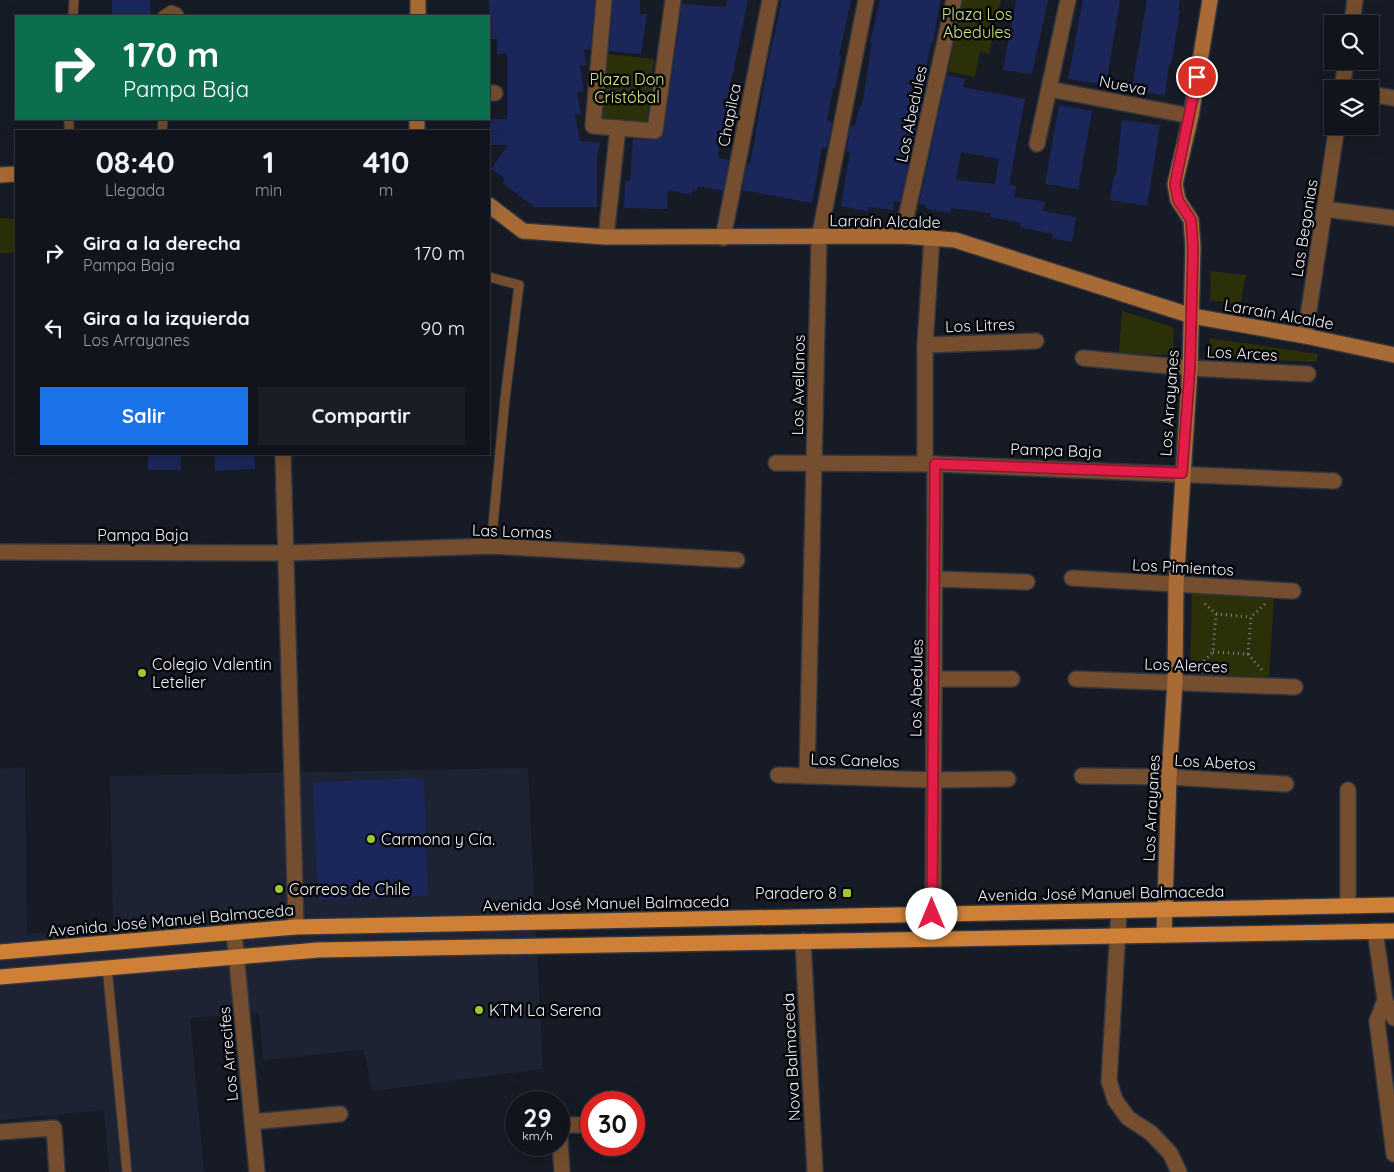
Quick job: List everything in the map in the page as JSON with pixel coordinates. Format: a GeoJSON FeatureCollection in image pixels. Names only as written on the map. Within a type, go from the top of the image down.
{"type":"FeatureCollection","features":[{"type":"Feature","properties":{"kind":"main road","name":"Avenida José Manuel Balmaceda"},"geometry":{"type":"LineString","coordinates":[[0,952],[296,926],[1394,905]]}},
{"type":"Feature","properties":{"kind":"main road"},"geometry":{"type":"LineString","coordinates":[[0,977],[237,956],[425,947],[1394,931]]}},
{"type":"Feature","properties":{"kind":"street"},"geometry":{"type":"LineString","coordinates":[[418,0],[418,15]]}},
{"type":"Feature","properties":{"kind":"street"},"geometry":{"type":"LineString","coordinates":[[604,0],[593,126],[655,130],[673,0]]}},
{"type":"Feature","properties":{"kind":"street","name":"Chapilca"},"geometry":{"type":"LineString","coordinates":[[723,238],[770,0]]}},
{"type":"Feature","properties":{"kind":"street","name":"Los Avellanos"},"geometry":{"type":"LineString","coordinates":[[807,776],[818,238],[866,0]]}},
{"type":"Feature","properties":{"kind":"street","name":"Los Abedules"},"geometry":{"type":"LineString","coordinates":[[902,236],[954,0]]}},
{"type":"Feature","properties":{"kind":"street"},"geometry":{"type":"LineString","coordinates":[[1037,144],[1068,0]]}},
{"type":"Feature","properties":{"kind":"street","name":"Los Arrayanes"},"geometry":{"type":"LineString","coordinates":[[1164,935],[1169,777],[1175,682],[1176,585],[1190,368],[1193,248],[1191,220],[1178,200],[1175,184],[1191,116],[1210,0]]}},
{"type":"Feature","properties":{"kind":"street"},"geometry":{"type":"LineString","coordinates":[[1353,15],[1355,0]]}},
{"type":"Feature","properties":{"kind":"street","name":"Nueva"},"geometry":{"type":"LineString","coordinates":[[1049,89],[1191,116]]}},
{"type":"Feature","properties":{"kind":"street"},"geometry":{"type":"LineString","coordinates":[[1379,96],[1394,98]]}},
{"type":"Feature","properties":{"kind":"street"},"geometry":{"type":"LineString","coordinates":[[606,237],[618,128]]}},
{"type":"Feature","properties":{"kind":"street","name":"Las Begonias"},"geometry":{"type":"LineString","coordinates":[[1305,336],[1326,209],[1336,135]]}},
{"type":"Feature","properties":{"kind":"street"},"geometry":{"type":"LineString","coordinates":[[0,175],[15,174]]}},
{"type":"Feature","properties":{"kind":"street","name":"Larraín Alcalde"},"geometry":{"type":"LineString","coordinates":[[490,206],[524,231],[606,237],[818,238],[902,236],[955,240],[1192,316],[1305,336],[1394,355]]}},
{"type":"Feature","properties":{"kind":"street"},"geometry":{"type":"LineString","coordinates":[[1326,209],[1394,218]]}},
{"type":"Feature","properties":{"kind":"street","name":"Los Abedules"},"geometry":{"type":"LineString","coordinates":[[932,237],[925,345],[935,579],[932,914]]}},
{"type":"Feature","properties":{"kind":"street","name":"Los Litres"},"geometry":{"type":"LineString","coordinates":[[925,345],[1036,340]]}},
{"type":"Feature","properties":{"kind":"street","name":"Los Arces"},"geometry":{"type":"LineString","coordinates":[[1084,358],[1190,368],[1308,374]]}},
{"type":"Feature","properties":{"kind":"street"},"geometry":{"type":"LineString","coordinates":[[283,455],[296,926]]}},
{"type":"Feature","properties":{"kind":"street","name":"Pampa Baja"},"geometry":{"type":"LineString","coordinates":[[776,464],[930,464],[1182,473],[1334,481]]}},
{"type":"Feature","properties":{"kind":"street","name":"Las Lomas"},"geometry":{"type":"LineString","coordinates":[[286,553],[491,546],[736,560]]}},
{"type":"Feature","properties":{"kind":"street","name":"Pampa Baja"},"geometry":{"type":"LineString","coordinates":[[0,552],[286,553]]}},
{"type":"Feature","properties":{"kind":"street","name":"Los Pimientos"},"geometry":{"type":"LineString","coordinates":[[1072,578],[1293,591]]}},
{"type":"Feature","properties":{"kind":"street"},"geometry":{"type":"LineString","coordinates":[[935,579],[1027,582]]}},
{"type":"Feature","properties":{"kind":"street","name":"Los Alerces"},"geometry":{"type":"LineString","coordinates":[[1076,678],[1295,687]]}},
{"type":"Feature","properties":{"kind":"street"},"geometry":{"type":"LineString","coordinates":[[933,679],[1012,679]]}},
{"type":"Feature","properties":{"kind":"street","name":"Los Canelos"},"geometry":{"type":"LineString","coordinates":[[778,775],[932,780],[1008,779]]}},
{"type":"Feature","properties":{"kind":"street","name":"Los Abetos"},"geometry":{"type":"LineString","coordinates":[[1082,776],[1169,777],[1286,784]]}},
{"type":"Feature","properties":{"kind":"street"},"geometry":{"type":"LineString","coordinates":[[1348,790],[1348,906]]}},
{"type":"Feature","properties":{"kind":"street"},"geometry":{"type":"LineString","coordinates":[[1120,911],[1109,1081],[1115,1100],[1128,1118],[1151,1133],[1170,1153],[1179,1172]]}},
{"type":"Feature","properties":{"kind":"street"},"geometry":{"type":"LineString","coordinates":[[1375,931],[1385,1000],[1394,1018]]}},
{"type":"Feature","properties":{"kind":"street","name":"Los Arrecifes"},"geometry":{"type":"LineString","coordinates":[[234,932],[257,1172]]}},
{"type":"Feature","properties":{"kind":"street","name":"Nova Balmaceda"},"geometry":{"type":"LineString","coordinates":[[802,941],[815,1172]]}},
{"type":"Feature","properties":{"kind":"street"},"geometry":{"type":"LineString","coordinates":[[1385,1000],[1377,1022],[1394,1154]]}},
{"type":"Feature","properties":{"kind":"street"},"geometry":{"type":"LineString","coordinates":[[252,1122],[340,1114]]}},
{"type":"Feature","properties":{"kind":"street"},"geometry":{"type":"LineString","coordinates":[[562,1172],[559,1126],[580,1125]]}},
{"type":"Feature","properties":{"kind":"street"},"geometry":{"type":"LineString","coordinates":[[0,1132],[54,1128],[57,1172]]}},
{"type":"Feature","properties":{"kind":"lane"},"geometry":{"type":"LineString","coordinates":[[73,15],[74,0]]}},
{"type":"Feature","properties":{"kind":"lane"},"geometry":{"type":"LineString","coordinates":[[163,15],[170,10],[172,0]]}},
{"type":"Feature","properties":{"kind":"lane"},"geometry":{"type":"LineString","coordinates":[[170,10],[177,12],[179,15]]}},
{"type":"Feature","properties":{"kind":"lane"},"geometry":{"type":"LineString","coordinates":[[490,277],[519,285],[504,399],[491,546]]}},
{"type":"Feature","properties":{"kind":"lane"},"geometry":{"type":"LineString","coordinates":[[107,967],[127,1172]]}},
{"type":"Feature","properties":{"kind":"path"},"geometry":{"type":"LineString","coordinates":[[1198,597],[1216,614],[1251,617]]}},
{"type":"Feature","properties":{"kind":"path"},"geometry":{"type":"LineString","coordinates":[[1248,654],[1251,617],[1268,601]]}},
{"type":"Feature","properties":{"kind":"path"},"geometry":{"type":"LineString","coordinates":[[1196,670],[1213,652],[1216,614]]}},
{"type":"Feature","properties":{"kind":"path"},"geometry":{"type":"LineString","coordinates":[[1213,652],[1248,654],[1264,672]]}},
{"type":"Feature","properties":{"kind":"shaded area"},"geometry":{"type":"Polygon","coordinates":[[[25,767],[27,934],[113,927],[110,776],[528,768],[543,1069],[372,1091],[364,1049],[263,1061],[259,1013],[190,1018],[204,1172],[109,1172],[104,1110],[0,1120],[0,769],[25,767]]]}},
{"type":"Feature","properties":{"kind":"green space","name":"Plaza Los Abedules"},"geometry":{"type":"Polygon","coordinates":[[[963,0],[1001,0],[989,54],[980,52],[975,77],[948,71],[963,0]]]}},
{"type":"Feature","properties":{"kind":"green space","name":"Plaza Don Cristóbal"},"geometry":{"type":"Polygon","coordinates":[[[608,54],[654,59],[647,123],[601,118],[608,54]]]}},
{"type":"Feature","properties":{"kind":"green space"},"geometry":{"type":"Polygon","coordinates":[[[0,218],[15,219],[15,250],[13,253],[0,253],[0,218]]]}},
{"type":"Feature","properties":{"kind":"green space"},"geometry":{"type":"Polygon","coordinates":[[[1211,271],[1246,275],[1240,305],[1210,300],[1211,271]]]}},
{"type":"Feature","properties":{"kind":"green space"},"geometry":{"type":"Polygon","coordinates":[[[1122,311],[1173,327],[1174,355],[1119,354],[1122,311]]]}},
{"type":"Feature","properties":{"kind":"green space"},"geometry":{"type":"Polygon","coordinates":[[[1210,338],[1318,354],[1316,362],[1208,357],[1210,338]]]}},
{"type":"Feature","properties":{"kind":"green space"},"geometry":{"type":"Polygon","coordinates":[[[1192,591],[1274,596],[1269,678],[1190,675],[1192,591]]]}},
{"type":"Feature","properties":{"kind":"building"},"geometry":{"type":"Polygon","coordinates":[[[112,0],[150,0],[150,15],[112,15],[112,0]]]}},
{"type":"Feature","properties":{"kind":"building"},"geometry":{"type":"Polygon","coordinates":[[[489,0],[595,0],[590,50],[584,49],[586,65],[580,66],[584,91],[577,92],[581,114],[575,115],[580,141],[600,143],[597,157],[597,207],[534,207],[503,183],[504,178],[491,169],[508,145],[490,145],[490,130],[490,119],[507,119],[507,54],[497,54],[497,39],[490,39],[489,0]]]}},
{"type":"Feature","properties":{"kind":"building"},"geometry":{"type":"Polygon","coordinates":[[[613,0],[640,0],[640,14],[647,14],[641,54],[609,51],[613,0]]]}},
{"type":"Feature","properties":{"kind":"building"},"geometry":{"type":"Polygon","coordinates":[[[727,0],[748,0],[724,117],[718,158],[729,160],[723,191],[698,186],[697,190],[693,189],[691,195],[668,190],[667,209],[624,208],[625,181],[630,181],[633,139],[658,140],[664,133],[682,4],[726,7],[727,0]]]}},
{"type":"Feature","properties":{"kind":"building"},"geometry":{"type":"Polygon","coordinates":[[[782,0],[851,0],[827,121],[832,122],[827,148],[822,147],[812,203],[742,190],[747,164],[750,165],[768,63],[782,0]]]}},
{"type":"Feature","properties":{"kind":"building"},"geometry":{"type":"Polygon","coordinates":[[[880,0],[940,0],[933,43],[931,42],[926,69],[929,70],[900,202],[894,201],[893,210],[869,207],[868,211],[841,206],[850,152],[846,152],[851,125],[855,126],[860,105],[862,106],[872,43],[870,43],[880,0]]]}},
{"type":"Feature","properties":{"kind":"building"},"geometry":{"type":"Polygon","coordinates":[[[1016,0],[1048,0],[1032,74],[1003,70],[1016,0]]]}},
{"type":"Feature","properties":{"kind":"building"},"geometry":{"type":"Polygon","coordinates":[[[1083,0],[1120,0],[1106,85],[1068,79],[1083,0]]]}},
{"type":"Feature","properties":{"kind":"building"},"geometry":{"type":"Polygon","coordinates":[[[1147,0],[1180,0],[1178,11],[1180,11],[1171,65],[1169,64],[1165,95],[1133,91],[1132,88],[1147,0]]]}},
{"type":"Feature","properties":{"kind":"building"},"geometry":{"type":"Polygon","coordinates":[[[947,75],[965,79],[963,87],[1025,99],[1009,185],[1016,186],[1014,197],[1045,202],[1043,211],[1076,217],[1072,242],[1052,238],[1053,234],[1020,227],[1021,223],[990,217],[990,213],[951,208],[950,213],[924,208],[925,205],[919,204],[947,75]],[[961,152],[956,180],[995,184],[999,159],[961,152]]]}},
{"type":"Feature","properties":{"kind":"building"},"geometry":{"type":"Polygon","coordinates":[[[1059,105],[1092,111],[1078,189],[1045,184],[1059,105]]]}},
{"type":"Feature","properties":{"kind":"building"},"geometry":{"type":"Polygon","coordinates":[[[1122,120],[1160,125],[1147,206],[1110,200],[1114,175],[1116,176],[1122,120]]]}},
{"type":"Feature","properties":{"kind":"building"},"geometry":{"type":"Polygon","coordinates":[[[148,455],[181,455],[181,470],[148,470],[148,455]]]}},
{"type":"Feature","properties":{"kind":"building"},"geometry":{"type":"Polygon","coordinates":[[[214,455],[254,455],[255,469],[215,471],[214,455]]]}},
{"type":"Feature","properties":{"kind":"building","name":"Carmona y Cía."},"geometry":{"type":"Polygon","coordinates":[[[424,778],[428,896],[318,900],[313,782],[424,778]]]}},
{"type":"Feature","properties":{"kind":"place","name":"Colegio Valentin Letelier"},"geometry":{"type":"Point","coordinates":[142,673]}},
{"type":"Feature","properties":{"kind":"place","name":"Carmona y Cía."},"geometry":{"type":"Point","coordinates":[371,839]}},
{"type":"Feature","properties":{"kind":"place","name":"Correos de Chile"},"geometry":{"type":"Point","coordinates":[279,889]}},
{"type":"Feature","properties":{"kind":"place","name":"Paradero 8"},"geometry":{"type":"Point","coordinates":[847,893]}},
{"type":"Feature","properties":{"kind":"place","name":"KTM La Serena"},"geometry":{"type":"Point","coordinates":[479,1010]}},
{"type":"Feature","properties":{"kind":"route"},"geometry":{"type":"LineString","coordinates":[[932,914],[935,464],[1182,473],[1190,368],[1193,248],[1191,220],[1178,200],[1175,184],[1191,116],[1197,77]]}}]}
